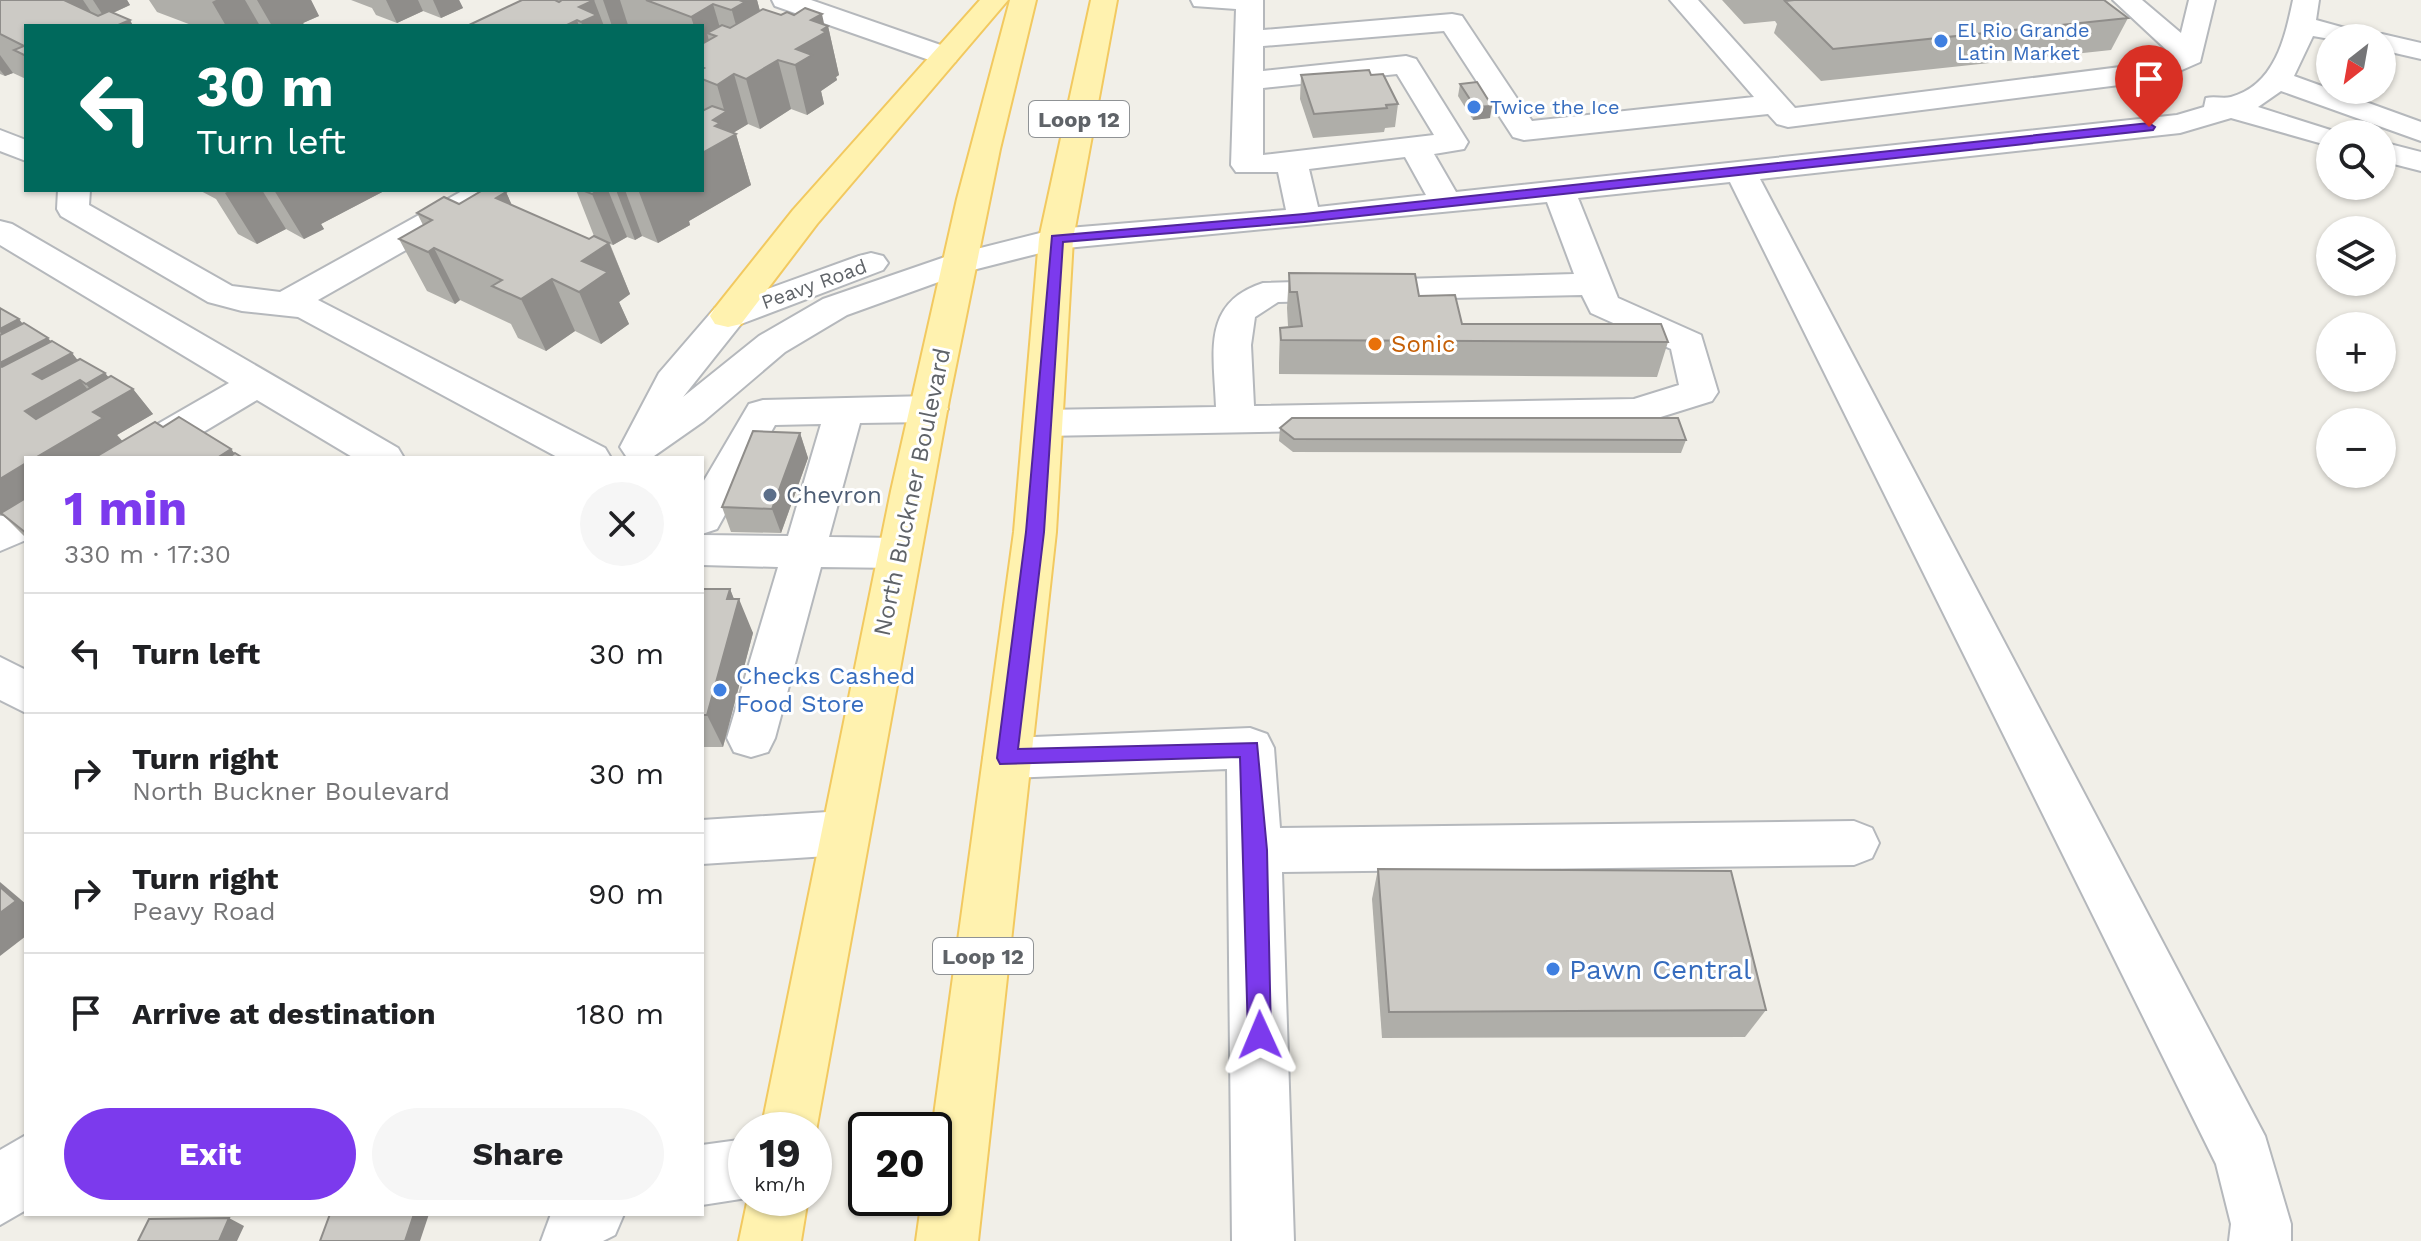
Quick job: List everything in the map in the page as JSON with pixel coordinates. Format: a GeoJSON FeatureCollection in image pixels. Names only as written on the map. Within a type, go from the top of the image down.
{"type":"FeatureCollection","features":[{"type":"Feature","properties":{"kind":"main road"},"geometry":{"type":"LineString","coordinates":[[728,316],[805,217],[995,0]]}},
{"type":"Feature","properties":{"kind":"main road","name":"North Buckner Boulevard"},"geometry":{"type":"LineString","coordinates":[[793,1112],[843,833],[960,248],[998,87],[1023,0]]}},
{"type":"Feature","properties":{"kind":"main road","name":"Loop 12"},"geometry":{"type":"LineString","coordinates":[[947,1241],[1035,532],[1056,239],[1104,0]]}},
{"type":"Feature","properties":{"kind":"main road"},"geometry":{"type":"LineString","coordinates":[[770,1241],[775,1216]]}},
{"type":"Feature","properties":{"kind":"street"},"geometry":{"type":"LineString","coordinates":[[785,0],[945,56]]}},
{"type":"Feature","properties":{"kind":"street"},"geometry":{"type":"LineString","coordinates":[[1204,0],[1250,1],[1247,165],[1453,142],[1406,65],[1249,81]]}},
{"type":"Feature","properties":{"kind":"street"},"geometry":{"type":"LineString","coordinates":[[1683,0],[1832,162]]}},
{"type":"Feature","properties":{"kind":"street"},"geometry":{"type":"LineString","coordinates":[[2126,0],[2190,56]]}},
{"type":"Feature","properties":{"kind":"street"},"geometry":{"type":"LineString","coordinates":[[2190,56],[2202,0]]}},
{"type":"Feature","properties":{"kind":"street"},"geometry":{"type":"LineString","coordinates":[[2304,12],[2331,24]]}},
{"type":"Feature","properties":{"kind":"street","name":"Peavy Road"},"geometry":{"type":"LineString","coordinates":[[635,453],[672,382],[728,316],[960,248],[1304,218],[2180,124],[2228,109],[2252,98],[2278,80],[2294,58],[2304,12]]}},
{"type":"Feature","properties":{"kind":"street"},"geometry":{"type":"LineString","coordinates":[[1250,39],[1452,22],[1524,131],[1782,111],[2159,71],[2190,56]]}},
{"type":"Feature","properties":{"kind":"street"},"geometry":{"type":"LineString","coordinates":[[2396,45],[2421,51]]}},
{"type":"Feature","properties":{"kind":"street"},"geometry":{"type":"LineString","coordinates":[[2159,71],[2228,109],[2316,133]]}},
{"type":"Feature","properties":{"kind":"street"},"geometry":{"type":"LineString","coordinates":[[2278,80],[2421,132]]}},
{"type":"Feature","properties":{"kind":"street"},"geometry":{"type":"LineString","coordinates":[[0,139],[24,151]]}},
{"type":"Feature","properties":{"kind":"street"},"geometry":{"type":"LineString","coordinates":[[1415,147],[1446,203]]}},
{"type":"Feature","properties":{"kind":"street"},"geometry":{"type":"LineString","coordinates":[[2396,155],[2421,162]]}},
{"type":"Feature","properties":{"kind":"street"},"geometry":{"type":"LineString","coordinates":[[1292,162],[1304,218]]}},
{"type":"Feature","properties":{"kind":"street"},"geometry":{"type":"LineString","coordinates":[[1741,172],[2237,1144],[2261,1224],[2260,1241]]}},
{"type":"Feature","properties":{"kind":"street"},"geometry":{"type":"LineString","coordinates":[[1043,423],[1635,412],[1699,392],[1688,343],[1603,305],[1559,190]]}},
{"type":"Feature","properties":{"kind":"street"},"geometry":{"type":"LineString","coordinates":[[74,192],[73,209],[222,295],[253,302],[290,301],[484,192]]}},
{"type":"Feature","properties":{"kind":"street"},"geometry":{"type":"LineString","coordinates":[[0,231],[381,456]]}},
{"type":"Feature","properties":{"kind":"street","name":"Peavy Road"},"geometry":{"type":"LineString","coordinates":[[635,453],[772,344],[835,307],[960,248]]}},
{"type":"Feature","properties":{"kind":"street"},"geometry":{"type":"LineString","coordinates":[[1235,420],[1237,318],[1240,309],[1252,299],[1275,291],[1595,284]]}},
{"type":"Feature","properties":{"kind":"street"},"geometry":{"type":"LineString","coordinates":[[290,301],[587,456]]}},
{"type":"Feature","properties":{"kind":"street"},"geometry":{"type":"LineString","coordinates":[[133,456],[257,383]]}},
{"type":"Feature","properties":{"kind":"street"},"geometry":{"type":"LineString","coordinates":[[690,412],[929,409]]}},
{"type":"Feature","properties":{"kind":"street"},"geometry":{"type":"LineString","coordinates":[[751,738],[805,552],[819,488],[844,411]]}},
{"type":"Feature","properties":{"kind":"street"},"geometry":{"type":"LineString","coordinates":[[704,516],[763,413]]}},
{"type":"Feature","properties":{"kind":"street"},"geometry":{"type":"LineString","coordinates":[[0,536],[24,521]]}},
{"type":"Feature","properties":{"kind":"street"},"geometry":{"type":"LineString","coordinates":[[704,550],[898,553]]}},
{"type":"Feature","properties":{"kind":"street"},"geometry":{"type":"LineString","coordinates":[[0,675],[24,693]]}},
{"type":"Feature","properties":{"kind":"street"},"geometry":{"type":"LineString","coordinates":[[1007,758],[1250,748],[1256,850],[1263,1241]]}},
{"type":"Feature","properties":{"kind":"street"},"geometry":{"type":"LineString","coordinates":[[704,842],[843,833]]}},
{"type":"Feature","properties":{"kind":"street"},"geometry":{"type":"LineString","coordinates":[[1256,850],[1854,843]]}},
{"type":"Feature","properties":{"kind":"street"},"geometry":{"type":"LineString","coordinates":[[0,1195],[24,1167]]}},
{"type":"Feature","properties":{"kind":"street"},"geometry":{"type":"LineString","coordinates":[[704,1175],[728,1171]]}},
{"type":"Feature","properties":{"kind":"street"},"geometry":{"type":"LineString","coordinates":[[572,1241],[578,1221],[589,1216]]}},
{"type":"Feature","properties":{"kind":"building"},"geometry":{"type":"Polygon","coordinates":[[[0,0],[64,0],[98,16],[109,11],[130,20],[121,24],[24,24],[24,46],[0,34],[0,0]]]}},
{"type":"Feature","properties":{"kind":"building"},"geometry":{"type":"Polygon","coordinates":[[[522,0],[594,0],[579,7],[597,15],[569,24],[471,24],[522,0]]]}},
{"type":"Feature","properties":{"kind":"building"},"geometry":{"type":"Polygon","coordinates":[[[646,0],[745,2],[731,10],[713,4],[691,17],[646,0]]]}},
{"type":"Feature","properties":{"kind":"building"},"geometry":{"type":"Polygon","coordinates":[[[2104,0],[2128,18],[1833,49],[1785,1],[2104,0]]]}},
{"type":"Feature","properties":{"kind":"building"},"geometry":{"type":"Polygon","coordinates":[[[805,8],[822,14],[811,20],[828,26],[822,30],[826,32],[796,49],[812,55],[795,65],[778,60],[746,79],[734,74],[717,85],[704,80],[704,43],[716,36],[707,33],[722,25],[730,28],[763,9],[781,15],[787,12],[794,15],[805,8]]]}},
{"type":"Feature","properties":{"kind":"building"},"geometry":{"type":"Polygon","coordinates":[[[24,46],[24,55],[14,50],[24,46]]]}},
{"type":"Feature","properties":{"kind":"building"},"geometry":{"type":"Polygon","coordinates":[[[1369,70],[1371,75],[1383,74],[1398,104],[1386,105],[1387,108],[1314,114],[1301,75],[1369,70]]]}},
{"type":"Feature","properties":{"kind":"building"},"geometry":{"type":"Polygon","coordinates":[[[1477,82],[1492,106],[1475,107],[1460,84],[1477,82]]]}},
{"type":"Feature","properties":{"kind":"building"},"geometry":{"type":"Polygon","coordinates":[[[712,106],[727,111],[713,120],[720,123],[715,126],[736,134],[704,152],[704,110],[712,106]]]}},
{"type":"Feature","properties":{"kind":"building"},"geometry":{"type":"Polygon","coordinates":[[[480,192],[506,192],[496,198],[589,239],[594,236],[609,243],[582,261],[608,272],[579,292],[552,279],[521,299],[492,286],[502,280],[434,248],[428,252],[399,239],[432,220],[417,213],[444,197],[459,204],[480,192]]]}},
{"type":"Feature","properties":{"kind":"building"},"geometry":{"type":"Polygon","coordinates":[[[1289,273],[1415,274],[1419,296],[1455,295],[1462,324],[1661,324],[1668,342],[1281,340],[1280,328],[1302,326],[1297,292],[1290,292],[1289,273]]]}},
{"type":"Feature","properties":{"kind":"building"},"geometry":{"type":"Polygon","coordinates":[[[0,308],[19,319],[0,329],[0,308]]]}},
{"type":"Feature","properties":{"kind":"building"},"geometry":{"type":"Polygon","coordinates":[[[24,323],[48,338],[0,363],[0,335],[24,323]]]}},
{"type":"Feature","properties":{"kind":"building"},"geometry":{"type":"Polygon","coordinates":[[[52,341],[72,353],[33,374],[42,379],[80,359],[105,373],[86,384],[80,380],[25,411],[36,419],[111,376],[133,389],[93,412],[103,418],[38,456],[24,456],[24,464],[0,479],[2,367],[52,341]]]}},
{"type":"Feature","properties":{"kind":"building"},"geometry":{"type":"Polygon","coordinates":[[[179,417],[231,449],[220,456],[97,456],[155,422],[163,427],[179,417]]]}},
{"type":"Feature","properties":{"kind":"building"},"geometry":{"type":"Polygon","coordinates":[[[1292,418],[1678,418],[1686,440],[1294,439],[1280,428],[1292,418]]]}},
{"type":"Feature","properties":{"kind":"building"},"geometry":{"type":"Polygon","coordinates":[[[753,431],[800,433],[772,509],[722,507],[753,431]]]}},
{"type":"Feature","properties":{"kind":"building"},"geometry":{"type":"Polygon","coordinates":[[[24,499],[24,531],[1,513],[24,499]]]}},
{"type":"Feature","properties":{"kind":"building"},"geometry":{"type":"Polygon","coordinates":[[[704,589],[730,589],[727,599],[739,599],[707,715],[704,715],[704,589]]]}},
{"type":"Feature","properties":{"kind":"building","name":"Pawn Central"},"geometry":{"type":"Polygon","coordinates":[[[1378,869],[1731,871],[1766,1010],[1389,1012],[1378,869]]]}},
{"type":"Feature","properties":{"kind":"building"},"geometry":{"type":"Polygon","coordinates":[[[0,887],[16,901],[0,913],[0,887]]]}},
{"type":"Feature","properties":{"kind":"building"},"geometry":{"type":"Polygon","coordinates":[[[329,1216],[413,1216],[405,1241],[320,1241],[329,1216]]]}},
{"type":"Feature","properties":{"kind":"building"},"geometry":{"type":"Polygon","coordinates":[[[229,1218],[219,1241],[138,1241],[149,1219],[229,1218]]]}},
{"type":"Feature","properties":{"kind":"place","name":"El Rio Grande Latin Market"},"geometry":{"type":"Point","coordinates":[1941,41]}},
{"type":"Feature","properties":{"kind":"place","name":"Twice the Ice"},"geometry":{"type":"Point","coordinates":[1474,107]}},
{"type":"Feature","properties":{"kind":"place","name":"Sonic"},"geometry":{"type":"Point","coordinates":[1375,344]}},
{"type":"Feature","properties":{"kind":"place","name":"Chevron"},"geometry":{"type":"Point","coordinates":[770,495]}},
{"type":"Feature","properties":{"kind":"place","name":"Checks Cashed Food Store"},"geometry":{"type":"Point","coordinates":[720,690]}},
{"type":"Feature","properties":{"kind":"place","name":"Pawn Central"},"geometry":{"type":"Point","coordinates":[1553,969]}},
{"type":"Feature","properties":{"kind":"route"},"geometry":{"type":"LineString","coordinates":[[1260,1035],[1256,850],[1250,748],[1007,758],[1035,532],[1056,239],[1167,227],[1304,218],[2149,127]]}}]}
